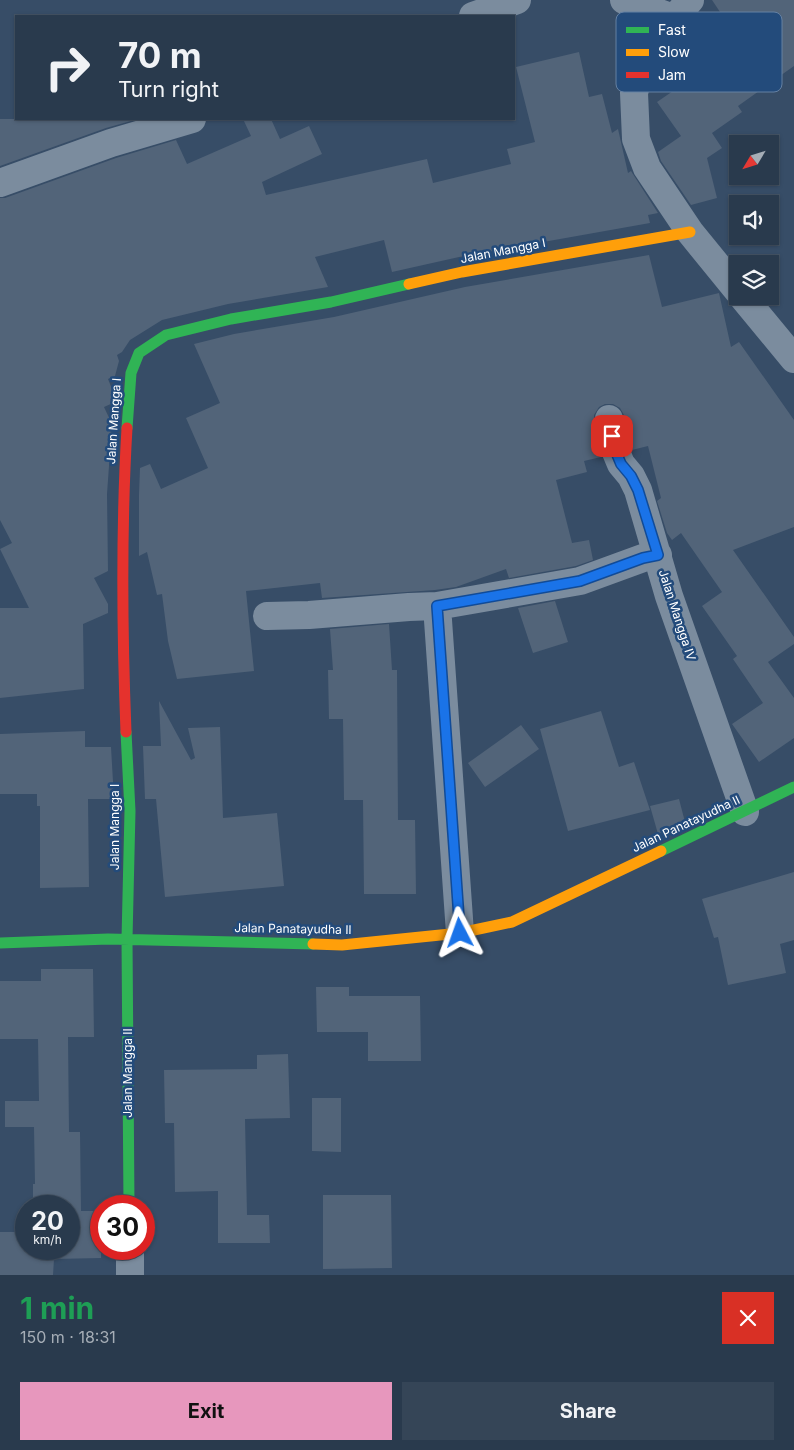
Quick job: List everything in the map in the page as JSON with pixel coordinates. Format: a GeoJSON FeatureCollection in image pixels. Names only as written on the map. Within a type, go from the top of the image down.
{"type":"FeatureCollection","features":[{"type":"Feature","properties":{"kind":"street"},"geometry":{"type":"LineString","coordinates":[[476,15],[517,0]]}},
{"type":"Feature","properties":{"kind":"street"},"geometry":{"type":"LineString","coordinates":[[624,0],[681,9]]}},
{"type":"Feature","properties":{"kind":"street"},"geometry":{"type":"LineString","coordinates":[[634,92],[636,139],[646,168],[690,232],[729,280]]}},
{"type":"Feature","properties":{"kind":"street"},"geometry":{"type":"LineString","coordinates":[[0,183],[111,143],[189,120]]}},
{"type":"Feature","properties":{"kind":"street","name":"Jalan Mangga I"},"geometry":{"type":"LineString","coordinates":[[128,939],[130,811],[124,680],[123,495],[130,373],[139,353],[166,335],[231,319],[331,302],[462,272],[690,232]]}},
{"type":"Feature","properties":{"kind":"street"},"geometry":{"type":"LineString","coordinates":[[749,305],[794,359]]}},
{"type":"Feature","properties":{"kind":"street","name":"Jalan Mangga IV"},"geometry":{"type":"LineString","coordinates":[[610,420],[616,452],[621,464],[631,476],[638,490],[672,604],[745,812]]}},
{"type":"Feature","properties":{"kind":"street"},"geometry":{"type":"LineString","coordinates":[[267,616],[309,615],[409,606],[437,606],[580,581],[643,558],[658,555]]}},
{"type":"Feature","properties":{"kind":"street"},"geometry":{"type":"LineString","coordinates":[[437,606],[460,933]]}},
{"type":"Feature","properties":{"kind":"street","name":"Jalan Panatayudha II"},"geometry":{"type":"LineString","coordinates":[[0,943],[128,939],[342,945],[460,933],[512,922],[794,787]]}},
{"type":"Feature","properties":{"kind":"street","name":"Jalan Mangga II"},"geometry":{"type":"LineString","coordinates":[[128,939],[129,1195]]}},
{"type":"Feature","properties":{"kind":"street"},"geometry":{"type":"LineString","coordinates":[[130,1260],[130,1275]]}},
{"type":"Feature","properties":{"kind":"building"},"geometry":{"type":"Polygon","coordinates":[[[712,0],[794,0],[794,66],[782,75],[782,12],[720,12],[712,0]]]}},
{"type":"Feature","properties":{"kind":"building"},"geometry":{"type":"Polygon","coordinates":[[[579,52],[589,97],[602,94],[612,133],[618,129],[628,173],[631,171],[658,213],[648,215],[650,223],[459,257],[392,272],[384,240],[315,257],[328,287],[228,304],[162,320],[130,340],[122,352],[117,355],[119,361],[115,376],[108,379],[114,394],[113,403],[104,407],[112,424],[107,494],[108,571],[94,578],[108,604],[108,613],[83,624],[84,689],[0,698],[0,608],[29,608],[0,549],[12,543],[0,520],[0,198],[5,198],[116,158],[176,140],[187,164],[251,136],[243,120],[271,120],[280,139],[309,126],[322,154],[262,182],[266,195],[427,159],[433,183],[511,164],[507,149],[535,142],[516,67],[579,52]]]}},
{"type":"Feature","properties":{"kind":"building"},"geometry":{"type":"Polygon","coordinates":[[[672,92],[758,92],[738,106],[742,112],[712,133],[722,148],[707,158],[717,198],[691,205],[661,161],[658,152],[681,136],[657,102],[672,92]]]}},
{"type":"Feature","properties":{"kind":"building"},"geometry":{"type":"Polygon","coordinates":[[[0,119],[134,120],[106,128],[0,166],[0,119]]]}},
{"type":"Feature","properties":{"kind":"building"},"geometry":{"type":"Polygon","coordinates":[[[649,255],[662,307],[719,293],[731,347],[739,342],[794,420],[794,527],[733,550],[794,637],[794,644],[768,662],[794,698],[794,738],[759,762],[732,724],[763,703],[733,659],[737,656],[702,606],[722,592],[681,533],[672,540],[667,533],[657,501],[661,498],[648,446],[632,450],[624,415],[620,408],[613,404],[605,404],[599,407],[594,415],[601,457],[584,461],[587,472],[556,480],[572,543],[589,540],[593,560],[576,566],[509,578],[506,569],[456,587],[435,590],[322,598],[320,583],[246,591],[254,671],[177,679],[168,641],[162,594],[157,595],[147,552],[139,556],[140,468],[150,464],[161,489],[208,468],[186,418],[220,403],[194,344],[234,334],[334,317],[465,287],[649,255]]]}},
{"type":"Feature","properties":{"kind":"building"},"geometry":{"type":"Polygon","coordinates":[[[555,601],[568,642],[533,653],[518,608],[555,601]]]}},
{"type":"Feature","properties":{"kind":"building"},"geometry":{"type":"Polygon","coordinates":[[[389,624],[392,670],[397,670],[398,820],[415,820],[416,894],[364,894],[363,800],[344,800],[343,719],[329,719],[328,670],[333,670],[330,629],[389,624]]]}},
{"type":"Feature","properties":{"kind":"building"},"geometry":{"type":"Polygon","coordinates":[[[159,701],[191,760],[195,758],[188,728],[220,727],[223,818],[277,813],[284,886],[165,897],[156,799],[145,799],[143,746],[161,746],[159,701]]]}},
{"type":"Feature","properties":{"kind":"building"},"geometry":{"type":"Polygon","coordinates":[[[601,711],[619,767],[634,762],[650,810],[568,831],[540,729],[601,711]]]}},
{"type":"Feature","properties":{"kind":"building"},"geometry":{"type":"Polygon","coordinates":[[[521,725],[539,749],[485,787],[468,763],[521,725]]]}},
{"type":"Feature","properties":{"kind":"building"},"geometry":{"type":"Polygon","coordinates":[[[85,731],[85,747],[111,747],[114,799],[88,799],[89,887],[40,888],[40,806],[37,806],[37,794],[0,794],[0,734],[85,731]]]}},
{"type":"Feature","properties":{"kind":"building"},"geometry":{"type":"Polygon","coordinates":[[[679,799],[685,822],[658,834],[650,806],[679,799]]]}},
{"type":"Feature","properties":{"kind":"building"},"geometry":{"type":"Polygon","coordinates":[[[794,872],[794,940],[780,944],[786,973],[728,985],[718,937],[714,938],[702,899],[794,872]]]}},
{"type":"Feature","properties":{"kind":"building"},"geometry":{"type":"Polygon","coordinates":[[[41,969],[93,969],[94,1037],[68,1037],[69,1132],[80,1132],[81,1211],[90,1211],[90,1258],[80,1258],[80,1195],[33,1195],[33,1184],[35,1184],[34,1127],[5,1127],[5,1101],[39,1101],[38,1039],[0,1039],[0,981],[41,981],[41,969]]]}},
{"type":"Feature","properties":{"kind":"building"},"geometry":{"type":"Polygon","coordinates":[[[316,987],[349,987],[349,996],[420,996],[421,1061],[368,1061],[368,1032],[317,1032],[316,987]]]}},
{"type":"Feature","properties":{"kind":"building"},"geometry":{"type":"Polygon","coordinates":[[[288,1054],[290,1118],[245,1119],[247,1215],[269,1215],[270,1243],[218,1243],[218,1191],[175,1192],[174,1123],[165,1123],[164,1070],[257,1069],[257,1055],[288,1054]]]}},
{"type":"Feature","properties":{"kind":"building"},"geometry":{"type":"Polygon","coordinates":[[[312,1098],[341,1098],[341,1152],[312,1151],[312,1098]]]}},
{"type":"Feature","properties":{"kind":"building"},"geometry":{"type":"Polygon","coordinates":[[[323,1195],[391,1195],[392,1268],[323,1269],[323,1195]]]}},
{"type":"Feature","properties":{"kind":"building"},"geometry":{"type":"Polygon","coordinates":[[[0,1232],[15,1232],[15,1260],[54,1260],[53,1275],[0,1275],[0,1232]]]}},
{"type":"Feature","properties":{"kind":"traffic: fast"},"geometry":{"type":"LineString","coordinates":[[127,428],[131,373],[139,353],[166,335],[231,319],[331,302],[409,284]]}},
{"type":"Feature","properties":{"kind":"traffic: fast"},"geometry":{"type":"LineString","coordinates":[[126,732],[130,811],[127,939],[129,1195]]}},
{"type":"Feature","properties":{"kind":"traffic: fast"},"geometry":{"type":"LineString","coordinates":[[661,851],[794,787]]}},
{"type":"Feature","properties":{"kind":"traffic: fast"},"geometry":{"type":"LineString","coordinates":[[0,943],[108,939],[313,944]]}},
{"type":"Feature","properties":{"kind":"traffic: slow"},"geometry":{"type":"LineString","coordinates":[[409,284],[462,272],[690,232]]}},
{"type":"Feature","properties":{"kind":"traffic: slow"},"geometry":{"type":"LineString","coordinates":[[313,944],[342,945],[460,933],[512,922],[661,851]]}},
{"type":"Feature","properties":{"kind":"traffic: jam"},"geometry":{"type":"LineString","coordinates":[[126,732],[123,580],[127,428]]}},
{"type":"Feature","properties":{"kind":"route"},"geometry":{"type":"LineString","coordinates":[[460,933],[437,606],[580,581],[643,558],[658,555],[638,490],[631,476],[621,464],[612,436]]}}]}
